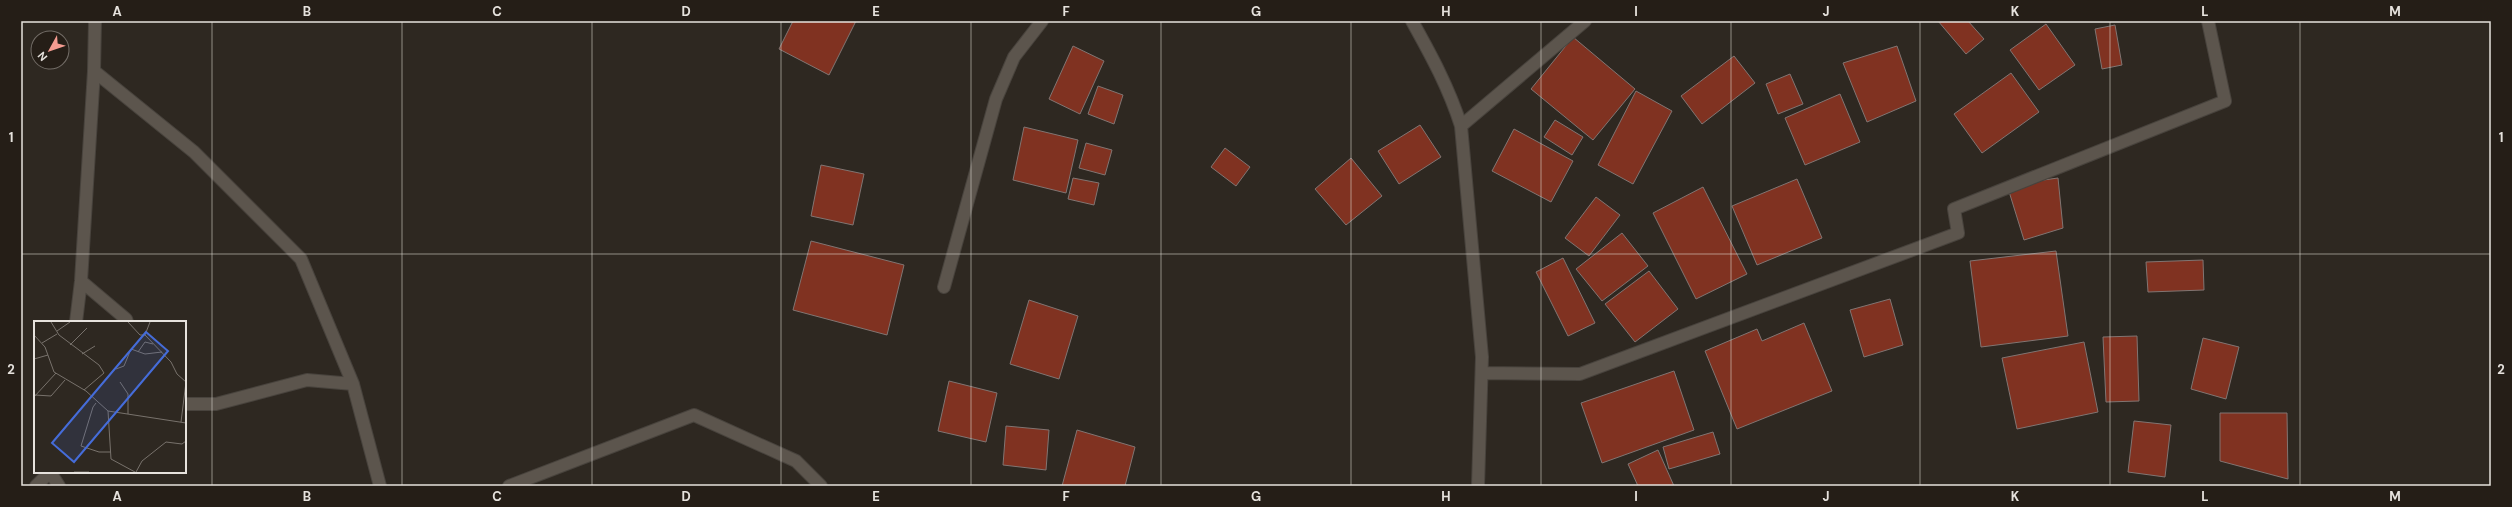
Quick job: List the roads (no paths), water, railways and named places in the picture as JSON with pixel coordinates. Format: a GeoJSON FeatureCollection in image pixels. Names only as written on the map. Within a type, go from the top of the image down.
{"type":"FeatureCollection","features":[{"type":"Feature","properties":{"kind":"street"},"geometry":{"type":"LineString","coordinates":[[76,321],[81,281],[94,71],[94,21]]}},
{"type":"Feature","properties":{"kind":"street"},"geometry":{"type":"LineString","coordinates":[[944,287],[996,99],[1014,57],[1042,21]]}},
{"type":"Feature","properties":{"kind":"street"},"geometry":{"type":"LineString","coordinates":[[1412,21],[1439,70],[1452,99],[1461,126],[1482,357],[1478,486]]}},
{"type":"Feature","properties":{"kind":"street"},"geometry":{"type":"LineString","coordinates":[[1461,126],[1585,21]]}},
{"type":"Feature","properties":{"kind":"street"},"geometry":{"type":"LineString","coordinates":[[1482,373],[1580,374],[1958,233],[1954,209],[2225,101],[2208,21]]}},
{"type":"Feature","properties":{"kind":"street"},"geometry":{"type":"LineString","coordinates":[[94,71],[194,152],[301,259],[353,384],[380,486]]}},
{"type":"Feature","properties":{"kind":"street"},"geometry":{"type":"LineString","coordinates":[[81,281],[127,321]]}},
{"type":"Feature","properties":{"kind":"street"},"geometry":{"type":"LineString","coordinates":[[186,404],[216,404],[307,380],[353,384]]}},
{"type":"Feature","properties":{"kind":"street"},"geometry":{"type":"LineString","coordinates":[[509,486],[694,415],[796,461],[821,486]]}},
{"type":"Feature","properties":{"kind":"street"},"geometry":{"type":"LineString","coordinates":[[36,486],[49,473]]}},
{"type":"Feature","properties":{"kind":"street"},"geometry":{"type":"LineString","coordinates":[[51,473],[59,486]]}}]}
